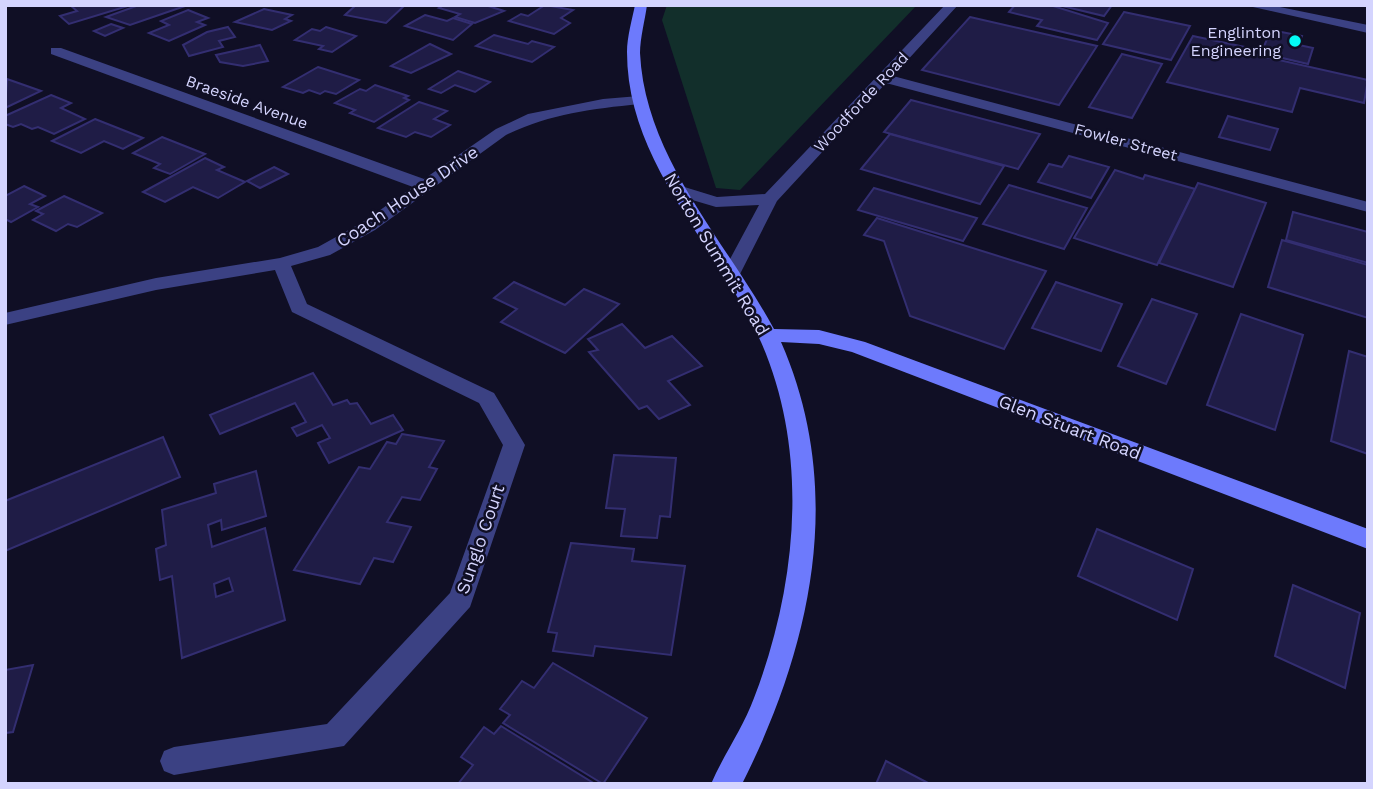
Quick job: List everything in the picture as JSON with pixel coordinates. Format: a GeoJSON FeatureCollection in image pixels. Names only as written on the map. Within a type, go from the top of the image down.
{"type":"FeatureCollection","features":[{"type":"Feature","properties":{"kind":"main road","name":"Norton Summit Road"},"geometry":{"type":"LineString","coordinates":[[641,5],[634,26],[633,49],[639,100],[666,169],[767,335],[794,407],[804,468],[800,569],[785,642],[767,700],[726,784]]}},
{"type":"Feature","properties":{"kind":"main road","name":"Glen Stuart Road"},"geometry":{"type":"LineString","coordinates":[[767,335],[819,337],[858,347],[1368,539]]}},
{"type":"Feature","properties":{"kind":"street","name":"Woodforde Road"},"geometry":{"type":"LineString","coordinates":[[731,274],[770,198],[952,5]]}},
{"type":"Feature","properties":{"kind":"street"},"geometry":{"type":"LineString","coordinates":[[1250,5],[1368,29]]}},
{"type":"Feature","properties":{"kind":"street","name":"Braeside Avenue"},"geometry":{"type":"LineString","coordinates":[[56,51],[427,186]]}},
{"type":"Feature","properties":{"kind":"street","name":"Fowler Street"},"geometry":{"type":"LineString","coordinates":[[883,78],[1368,206]]}},
{"type":"Feature","properties":{"kind":"street","name":"Coach House Drive"},"geometry":{"type":"LineString","coordinates":[[5,319],[156,284],[281,263],[324,251],[369,226],[501,132],[524,119],[577,106],[639,100]]}},
{"type":"Feature","properties":{"kind":"street"},"geometry":{"type":"LineString","coordinates":[[678,190],[716,202],[770,198]]}},
{"type":"Feature","properties":{"kind":"street","name":"Sunglo Court"},"geometry":{"type":"LineString","coordinates":[[174,761],[334,736],[461,600],[514,444],[487,398],[299,308],[281,263]]}},
{"type":"Feature","properties":{"kind":"green space"},"geometry":{"type":"Polygon","coordinates":[[[667,5],[917,5],[740,190],[716,188],[662,20],[667,5]]]}},
{"type":"Feature","properties":{"kind":"building"},"geometry":{"type":"Polygon","coordinates":[[[70,5],[131,5],[69,24],[60,16],[77,11],[70,5]]]}},
{"type":"Feature","properties":{"kind":"building"},"geometry":{"type":"Polygon","coordinates":[[[139,5],[188,5],[130,25],[106,17],[139,5]]]}},
{"type":"Feature","properties":{"kind":"building"},"geometry":{"type":"Polygon","coordinates":[[[356,5],[404,6],[386,23],[345,15],[356,5]]]}},
{"type":"Feature","properties":{"kind":"building"},"geometry":{"type":"Polygon","coordinates":[[[444,5],[485,5],[504,11],[475,23],[455,17],[460,14],[439,8],[444,5]]]}},
{"type":"Feature","properties":{"kind":"building"},"geometry":{"type":"Polygon","coordinates":[[[545,5],[573,10],[561,18],[570,23],[554,34],[509,21],[521,14],[528,16],[545,5]]]}},
{"type":"Feature","properties":{"kind":"building"},"geometry":{"type":"Polygon","coordinates":[[[1015,5],[1050,5],[1108,23],[1097,40],[1037,26],[1042,20],[1009,12],[1015,5]]]}},
{"type":"Feature","properties":{"kind":"building"},"geometry":{"type":"Polygon","coordinates":[[[1058,5],[1112,5],[1104,16],[1058,5]]]}},
{"type":"Feature","properties":{"kind":"building"},"geometry":{"type":"Polygon","coordinates":[[[264,9],[292,15],[285,19],[291,21],[272,30],[235,22],[264,9]]]}},
{"type":"Feature","properties":{"kind":"building"},"geometry":{"type":"Polygon","coordinates":[[[188,10],[208,18],[197,22],[205,25],[169,41],[149,33],[169,25],[161,21],[188,10]]]}},
{"type":"Feature","properties":{"kind":"building"},"geometry":{"type":"Polygon","coordinates":[[[1124,12],[1190,26],[1171,60],[1103,44],[1124,12]]]}},
{"type":"Feature","properties":{"kind":"building"},"geometry":{"type":"Polygon","coordinates":[[[425,15],[447,21],[453,18],[472,24],[453,40],[405,26],[425,15]]]}},
{"type":"Feature","properties":{"kind":"building"},"geometry":{"type":"Polygon","coordinates":[[[970,17],[1097,46],[1059,105],[922,70],[970,17]]]}},
{"type":"Feature","properties":{"kind":"building"},"geometry":{"type":"Polygon","coordinates":[[[111,24],[123,28],[105,36],[94,31],[111,24]]]}},
{"type":"Feature","properties":{"kind":"building"},"geometry":{"type":"Polygon","coordinates":[[[228,27],[235,37],[219,41],[223,47],[189,56],[183,45],[207,32],[228,27]]]}},
{"type":"Feature","properties":{"kind":"building"},"geometry":{"type":"Polygon","coordinates":[[[326,27],[356,36],[332,52],[319,49],[323,46],[295,40],[312,29],[320,31],[326,27]]]}},
{"type":"Feature","properties":{"kind":"building"},"geometry":{"type":"Polygon","coordinates":[[[1271,30],[1302,36],[1299,45],[1313,48],[1308,64],[1261,53],[1271,30]]]}},
{"type":"Feature","properties":{"kind":"building"},"geometry":{"type":"Polygon","coordinates":[[[494,35],[528,44],[532,41],[554,47],[532,62],[476,46],[494,35]]]}},
{"type":"Feature","properties":{"kind":"building"},"geometry":{"type":"Polygon","coordinates":[[[1193,36],[1245,47],[1243,52],[1368,80],[1364,103],[1300,88],[1292,112],[1167,82],[1193,36]]]}},
{"type":"Feature","properties":{"kind":"building"},"geometry":{"type":"Polygon","coordinates":[[[430,44],[451,54],[411,73],[391,66],[430,44]]]}},
{"type":"Feature","properties":{"kind":"building"},"geometry":{"type":"Polygon","coordinates":[[[260,45],[268,61],[243,66],[220,62],[216,55],[260,45]]]}},
{"type":"Feature","properties":{"kind":"building"},"geometry":{"type":"Polygon","coordinates":[[[1122,54],[1162,64],[1132,118],[1089,107],[1122,54]]]}},
{"type":"Feature","properties":{"kind":"building"},"geometry":{"type":"Polygon","coordinates":[[[318,67],[359,80],[336,94],[325,91],[320,94],[309,90],[303,93],[283,87],[318,67]]]}},
{"type":"Feature","properties":{"kind":"building"},"geometry":{"type":"Polygon","coordinates":[[[458,71],[490,82],[475,92],[455,85],[441,93],[429,89],[458,71]]]}},
{"type":"Feature","properties":{"kind":"building"},"geometry":{"type":"Polygon","coordinates":[[[7,79],[41,91],[5,108],[7,79]]]}},
{"type":"Feature","properties":{"kind":"building"},"geometry":{"type":"Polygon","coordinates":[[[375,85],[408,96],[404,98],[409,100],[374,122],[350,113],[355,110],[335,103],[360,89],[366,91],[375,85]]]}},
{"type":"Feature","properties":{"kind":"building"},"geometry":{"type":"Polygon","coordinates":[[[51,95],[71,103],[61,108],[85,119],[54,134],[38,127],[32,129],[21,124],[13,127],[5,124],[5,116],[51,95]]]}},
{"type":"Feature","properties":{"kind":"building"},"geometry":{"type":"Polygon","coordinates":[[[911,100],[1040,134],[1018,169],[884,132],[911,100]]]}},
{"type":"Feature","properties":{"kind":"building"},"geometry":{"type":"Polygon","coordinates":[[[419,102],[447,111],[434,119],[450,125],[431,137],[415,132],[406,137],[378,128],[419,102]]]}},
{"type":"Feature","properties":{"kind":"building"},"geometry":{"type":"Polygon","coordinates":[[[1228,116],[1278,129],[1270,150],[1219,137],[1228,116]]]}},
{"type":"Feature","properties":{"kind":"building"},"geometry":{"type":"Polygon","coordinates":[[[95,119],[143,138],[123,149],[104,141],[81,153],[52,141],[95,119]]]}},
{"type":"Feature","properties":{"kind":"building"},"geometry":{"type":"Polygon","coordinates":[[[890,134],[1004,166],[980,204],[861,169],[890,134]]]}},
{"type":"Feature","properties":{"kind":"building"},"geometry":{"type":"Polygon","coordinates":[[[162,137],[205,154],[170,174],[154,168],[160,164],[133,153],[162,137]]]}},
{"type":"Feature","properties":{"kind":"building"},"geometry":{"type":"Polygon","coordinates":[[[1069,156],[1109,167],[1091,198],[1038,182],[1049,164],[1062,167],[1069,156]]]}},
{"type":"Feature","properties":{"kind":"building"},"geometry":{"type":"Polygon","coordinates":[[[205,158],[224,167],[217,170],[245,182],[218,198],[193,187],[165,202],[143,192],[205,158]]]}},
{"type":"Feature","properties":{"kind":"building"},"geometry":{"type":"Polygon","coordinates":[[[274,167],[288,174],[260,188],[247,181],[274,167]]]}},
{"type":"Feature","properties":{"kind":"building"},"geometry":{"type":"Polygon","coordinates":[[[1115,170],[1143,179],[1145,175],[1195,189],[1157,265],[1074,238],[1115,170]]]}},
{"type":"Feature","properties":{"kind":"building"},"geometry":{"type":"Polygon","coordinates":[[[1198,183],[1266,203],[1233,287],[1159,263],[1198,183]]]}},
{"type":"Feature","properties":{"kind":"building"},"geometry":{"type":"Polygon","coordinates":[[[1009,185],[1087,208],[1064,249],[983,224],[1009,185]]]}},
{"type":"Feature","properties":{"kind":"building"},"geometry":{"type":"Polygon","coordinates":[[[24,186],[45,196],[30,204],[38,207],[11,222],[5,219],[5,196],[24,186]]]}},
{"type":"Feature","properties":{"kind":"building"},"geometry":{"type":"Polygon","coordinates":[[[874,188],[977,218],[963,241],[858,210],[874,188]]]}},
{"type":"Feature","properties":{"kind":"building"},"geometry":{"type":"Polygon","coordinates":[[[64,196],[102,213],[77,227],[68,224],[56,231],[33,220],[43,214],[36,211],[64,196]]]}},
{"type":"Feature","properties":{"kind":"building"},"geometry":{"type":"Polygon","coordinates":[[[1293,212],[1368,232],[1368,263],[1286,240],[1293,212]]]}},
{"type":"Feature","properties":{"kind":"building"},"geometry":{"type":"Polygon","coordinates":[[[877,218],[1046,271],[1004,349],[910,316],[884,241],[864,235],[877,218]]]}},
{"type":"Feature","properties":{"kind":"building"},"geometry":{"type":"Polygon","coordinates":[[[1282,240],[1368,265],[1368,318],[1268,287],[1282,240]]]}},
{"type":"Feature","properties":{"kind":"building"},"geometry":{"type":"Polygon","coordinates":[[[514,282],[565,305],[584,289],[619,304],[565,353],[501,322],[517,309],[494,298],[514,282]]]}},
{"type":"Feature","properties":{"kind":"building"},"geometry":{"type":"Polygon","coordinates":[[[1056,282],[1122,304],[1101,351],[1032,328],[1056,282]]]}},
{"type":"Feature","properties":{"kind":"building"},"geometry":{"type":"Polygon","coordinates":[[[1152,299],[1197,314],[1166,384],[1118,366],[1152,299]]]}},
{"type":"Feature","properties":{"kind":"building"},"geometry":{"type":"Polygon","coordinates":[[[1241,314],[1303,335],[1275,430],[1207,405],[1241,314]]]}},
{"type":"Feature","properties":{"kind":"building"},"geometry":{"type":"Polygon","coordinates":[[[622,324],[645,348],[672,336],[702,366],[668,381],[690,405],[659,419],[647,406],[639,409],[589,352],[598,350],[588,339],[622,324]]]}},
{"type":"Feature","properties":{"kind":"building"},"geometry":{"type":"Polygon","coordinates":[[[1349,351],[1368,357],[1368,454],[1331,441],[1349,351]]]}},
{"type":"Feature","properties":{"kind":"building"},"geometry":{"type":"Polygon","coordinates":[[[313,373],[333,405],[347,400],[350,404],[357,403],[371,424],[393,415],[403,430],[329,463],[318,443],[330,438],[322,425],[297,436],[292,428],[306,422],[295,403],[220,434],[210,415],[313,373]]]}},
{"type":"Feature","properties":{"kind":"building"},"geometry":{"type":"Polygon","coordinates":[[[402,434],[444,441],[429,467],[437,469],[420,500],[402,497],[387,522],[411,527],[393,562],[374,558],[360,584],[294,570],[359,467],[370,469],[387,442],[396,444],[402,434]]]}},
{"type":"Feature","properties":{"kind":"building"},"geometry":{"type":"Polygon","coordinates":[[[163,437],[180,477],[5,551],[5,501],[163,437]]]}},
{"type":"Feature","properties":{"kind":"building"},"geometry":{"type":"Polygon","coordinates":[[[614,455],[676,458],[670,517],[660,516],[657,538],[621,536],[625,509],[606,508],[614,455]]]}},
{"type":"Feature","properties":{"kind":"building"},"geometry":{"type":"Polygon","coordinates":[[[256,471],[266,516],[222,530],[221,520],[208,525],[212,547],[265,528],[285,620],[182,658],[172,576],[160,580],[156,549],[166,545],[162,510],[216,493],[214,484],[256,471]],[[229,578],[214,584],[216,597],[233,591],[229,578]]]}},
{"type":"Feature","properties":{"kind":"building"},"geometry":{"type":"Polygon","coordinates":[[[1097,529],[1193,569],[1177,620],[1078,576],[1097,529]]]}},
{"type":"Feature","properties":{"kind":"building"},"geometry":{"type":"Polygon","coordinates":[[[571,543],[634,549],[632,561],[685,566],[671,655],[595,646],[593,656],[553,651],[557,633],[548,632],[571,543]]]}},
{"type":"Feature","properties":{"kind":"building"},"geometry":{"type":"Polygon","coordinates":[[[1293,585],[1360,613],[1345,688],[1275,656],[1293,585]]]}},
{"type":"Feature","properties":{"kind":"building"},"geometry":{"type":"Polygon","coordinates":[[[553,663],[647,718],[603,784],[503,723],[510,715],[500,709],[522,681],[534,688],[553,663]]]}},
{"type":"Feature","properties":{"kind":"building"},"geometry":{"type":"Polygon","coordinates":[[[33,665],[13,732],[5,733],[5,670],[33,665]]]}},
{"type":"Feature","properties":{"kind":"building"},"geometry":{"type":"Polygon","coordinates":[[[501,726],[595,784],[458,784],[473,765],[461,757],[484,727],[494,734],[501,726]]]}},
{"type":"Feature","properties":{"kind":"building"},"geometry":{"type":"Polygon","coordinates":[[[886,761],[930,784],[876,784],[886,761]]]}},
{"type":"Feature","properties":{"kind":"place","name":"Englinton Engineering"},"geometry":{"type":"Point","coordinates":[1295,41]}}]}
